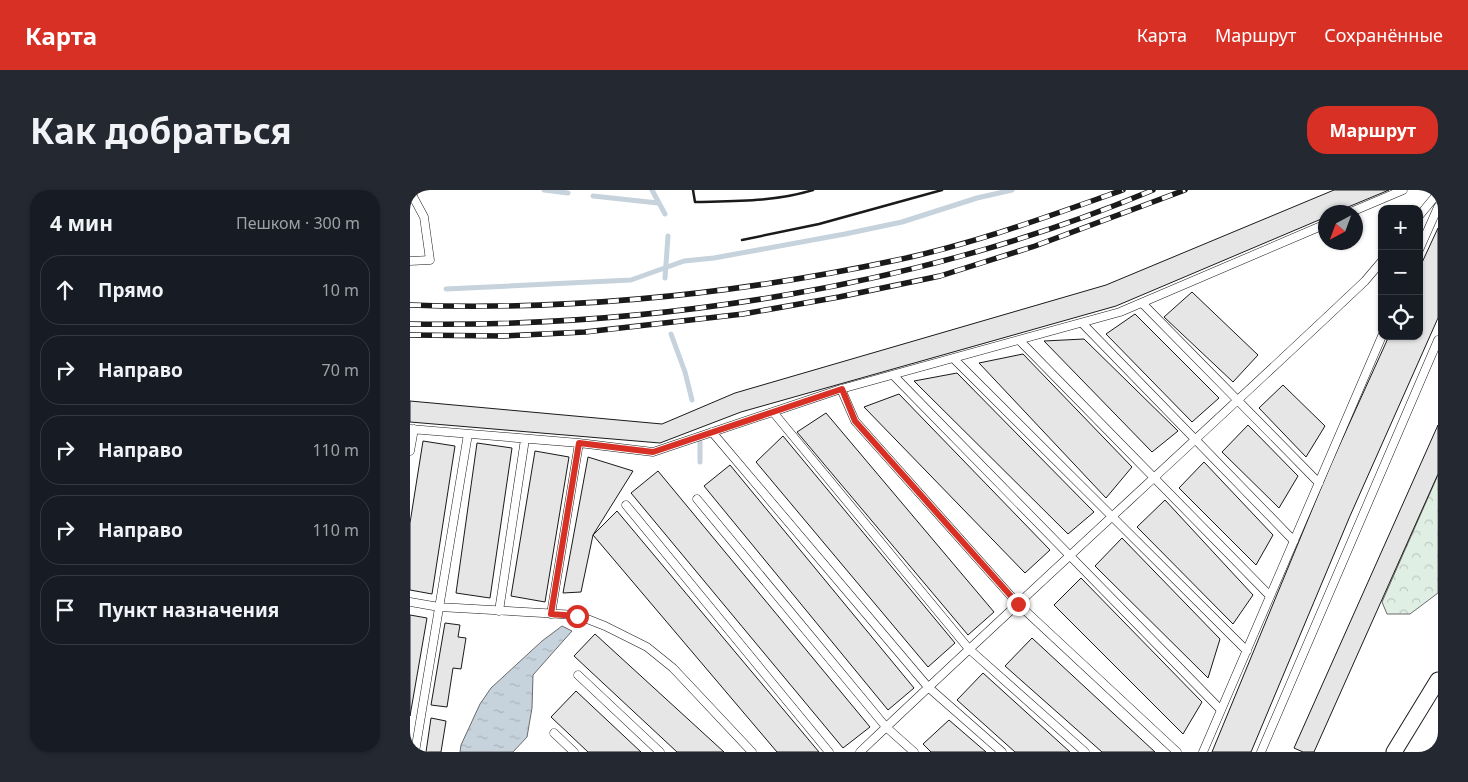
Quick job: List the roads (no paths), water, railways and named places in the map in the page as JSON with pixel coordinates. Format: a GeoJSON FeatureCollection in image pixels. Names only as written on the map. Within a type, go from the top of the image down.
{"type":"FeatureCollection","features":[{"type":"Feature","properties":{"kind":"street"},"geometry":{"type":"LineString","coordinates":[[1394,752],[1438,680]]}},
{"type":"Feature","properties":{"kind":"lane"},"geometry":{"type":"LineString","coordinates":[[1363,207],[1403,190]]}},
{"type":"Feature","properties":{"kind":"lane"},"geometry":{"type":"LineString","coordinates":[[410,191],[424,216],[430,260],[410,261]]}},
{"type":"Feature","properties":{"kind":"lane"},"geometry":{"type":"LineString","coordinates":[[1423,211],[1438,193]]}},
{"type":"Feature","properties":{"kind":"lane"},"geometry":{"type":"LineString","coordinates":[[1423,241],[1438,207]]}},
{"type":"Feature","properties":{"kind":"lane"},"geometry":{"type":"LineString","coordinates":[[410,451],[412,429],[579,443],[653,452],[842,389],[1120,312],[1318,227]]}},
{"type":"Feature","properties":{"kind":"lane"},"geometry":{"type":"LineString","coordinates":[[860,752],[969,649],[1155,479],[1365,281],[1378,266]]}},
{"type":"Feature","properties":{"kind":"lane"},"geometry":{"type":"LineString","coordinates":[[1142,303],[1319,484]]}},
{"type":"Feature","properties":{"kind":"lane"},"geometry":{"type":"LineString","coordinates":[[1082,323],[1294,541]]}},
{"type":"Feature","properties":{"kind":"lane"},"geometry":{"type":"LineString","coordinates":[[1203,752],[1380,340]]}},
{"type":"Feature","properties":{"kind":"lane"},"geometry":{"type":"LineString","coordinates":[[1261,752],[1438,340]]}},
{"type":"Feature","properties":{"kind":"lane"},"geometry":{"type":"LineString","coordinates":[[1020,341],[1270,596]]}},
{"type":"Feature","properties":{"kind":"lane"},"geometry":{"type":"LineString","coordinates":[[954,359],[1247,650]]}},
{"type":"Feature","properties":{"kind":"lane"},"geometry":{"type":"LineString","coordinates":[[893,375],[1221,710]]}},
{"type":"Feature","properties":{"kind":"lane"},"geometry":{"type":"LineString","coordinates":[[842,389],[855,421],[1018,604],[1177,752]]}},
{"type":"Feature","properties":{"kind":"lane"},"geometry":{"type":"LineString","coordinates":[[773,412],[969,649],[1085,752]]}},
{"type":"Feature","properties":{"kind":"lane"},"geometry":{"type":"LineString","coordinates":[[712,432],[928,687],[1002,752]]}},
{"type":"Feature","properties":{"kind":"lane"},"geometry":{"type":"LineString","coordinates":[[415,752],[468,434]]}},
{"type":"Feature","properties":{"kind":"lane"},"geometry":{"type":"LineString","coordinates":[[499,611],[525,438]]}},
{"type":"Feature","properties":{"kind":"lane"},"geometry":{"type":"LineString","coordinates":[[551,614],[579,443]]}},
{"type":"Feature","properties":{"kind":"lane"},"geometry":{"type":"LineString","coordinates":[[697,499],[886,727],[914,752]]}},
{"type":"Feature","properties":{"kind":"lane"},"geometry":{"type":"LineString","coordinates":[[626,505],[830,752]]}},
{"type":"Feature","properties":{"kind":"lane"},"geometry":{"type":"LineString","coordinates":[[410,602],[439,607],[577,616],[647,646],[673,668],[752,752]]}},
{"type":"Feature","properties":{"kind":"lane"},"geometry":{"type":"LineString","coordinates":[[578,675],[660,752]]}},
{"type":"Feature","properties":{"kind":"lane"},"geometry":{"type":"LineString","coordinates":[[554,733],[574,752]]}},
{"type":"Feature","properties":{"kind":"water"},"geometry":{"type":"Polygon","coordinates":[[[562,626],[572,631],[533,675],[532,708],[527,737],[513,752],[460,752],[461,745],[480,704],[491,688],[542,641],[562,626]]]}},
{"type":"Feature","properties":{"kind":"waterway"},"geometry":{"type":"LineString","coordinates":[[544,190],[568,193]]}},
{"type":"Feature","properties":{"kind":"waterway"},"geometry":{"type":"LineString","coordinates":[[652,190],[665,214]]}},
{"type":"Feature","properties":{"kind":"waterway"},"geometry":{"type":"LineString","coordinates":[[446,289],[631,280],[684,261],[714,258],[902,222],[977,198],[1012,190]]}},
{"type":"Feature","properties":{"kind":"waterway"},"geometry":{"type":"LineString","coordinates":[[593,196],[658,203]]}},
{"type":"Feature","properties":{"kind":"waterway"},"geometry":{"type":"LineString","coordinates":[[665,278],[668,236]]}},
{"type":"Feature","properties":{"kind":"waterway"},"geometry":{"type":"LineString","coordinates":[[671,334],[685,372],[692,400]]}},
{"type":"Feature","properties":{"kind":"waterway"},"geometry":{"type":"LineString","coordinates":[[700,442],[700,462]]}},
{"type":"Feature","properties":{"kind":"railway"},"geometry":{"type":"LineString","coordinates":[[410,305],[533,305],[594,302],[655,298],[776,282],[897,260],[954,246],[1011,229],[1123,190]]}},
{"type":"Feature","properties":{"kind":"railway"},"geometry":{"type":"LineString","coordinates":[[410,324],[503,323],[598,318],[694,309],[789,294],[883,276],[975,252],[1066,223],[1153,190]]}},
{"type":"Feature","properties":{"kind":"railway"},"geometry":{"type":"LineString","coordinates":[[410,335],[503,336],[585,332],[743,314],[839,297],[940,276],[1035,246],[1185,190]]}}]}
